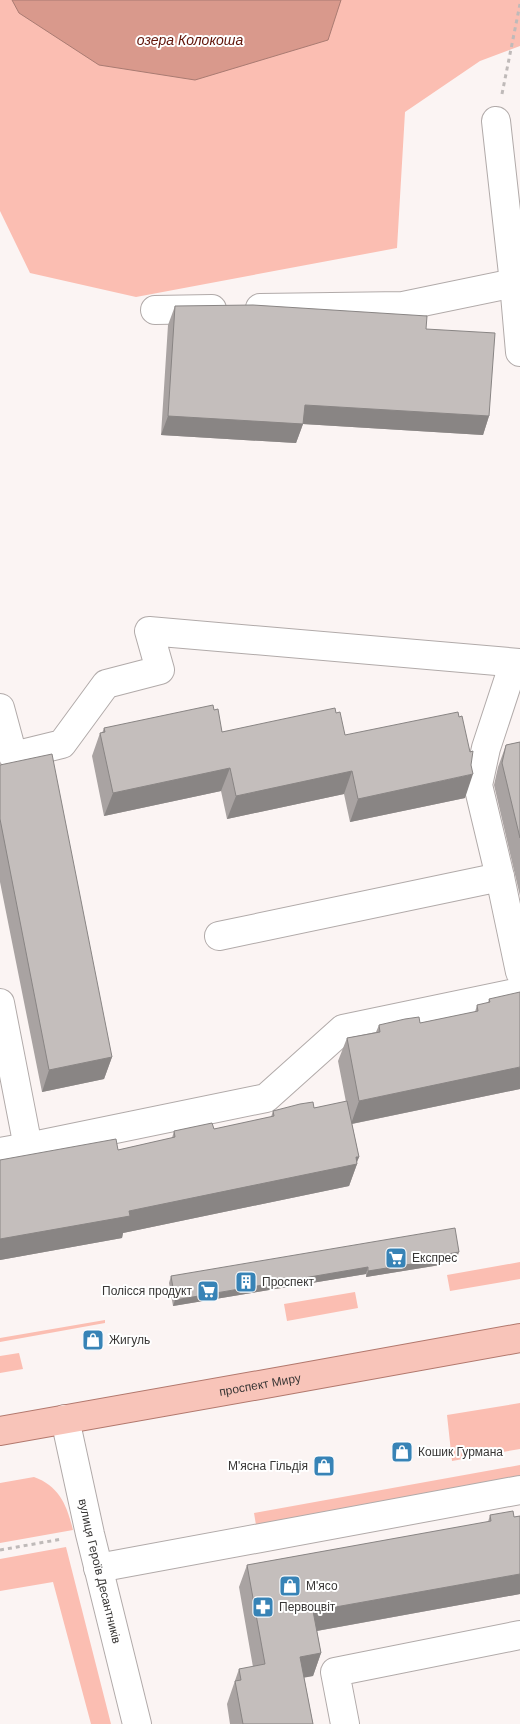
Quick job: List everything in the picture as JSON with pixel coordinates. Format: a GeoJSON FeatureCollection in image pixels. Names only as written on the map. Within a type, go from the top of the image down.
{"type":"FeatureCollection","features":[{"type":"Feature","properties":{"kind":"main road","name":"проспект Миру"},"geometry":{"type":"LineString","coordinates":[[0,1431],[520,1338]]}},
{"type":"Feature","properties":{"kind":"street"},"geometry":{"type":"LineString","coordinates":[[496,121],[517,282],[520,352]]}},
{"type":"Feature","properties":{"kind":"street"},"geometry":{"type":"LineString","coordinates":[[155,310],[403,306],[517,282]]}},
{"type":"Feature","properties":{"kind":"street"},"geometry":{"type":"LineString","coordinates":[[0,708],[6,760],[62,744],[106,684],[160,670],[149,631],[517,663],[486,748],[478,785],[520,972]]}},
{"type":"Feature","properties":{"kind":"street"},"geometry":{"type":"LineString","coordinates":[[219,936],[500,877]]}},
{"type":"Feature","properties":{"kind":"street"},"geometry":{"type":"LineString","coordinates":[[0,1152],[266,1098],[343,1029],[520,992]]}},
{"type":"Feature","properties":{"kind":"street"},"geometry":{"type":"LineString","coordinates":[[0,1003],[28,1147]]}},
{"type":"Feature","properties":{"kind":"street","name":"вулиця Героїв Десантників"},"geometry":{"type":"LineString","coordinates":[[65,1419],[98,1568],[137,1724]]}},
{"type":"Feature","properties":{"kind":"street"},"geometry":{"type":"LineString","coordinates":[[98,1568],[520,1490]]}},
{"type":"Feature","properties":{"kind":"street"},"geometry":{"type":"LineString","coordinates":[[345,1724],[335,1672],[520,1635]]}},
{"type":"Feature","properties":{"kind":"path"},"geometry":{"type":"LineString","coordinates":[[496,121],[520,4]]}},
{"type":"Feature","properties":{"kind":"path"},"geometry":{"type":"LineString","coordinates":[[0,1550],[65,1538]]}},
{"type":"Feature","properties":{"kind":"shaded area"},"geometry":{"type":"Polygon","coordinates":[[[0,0],[520,0],[520,46],[480,61],[405,112],[397,248],[136,297],[30,273],[0,211],[0,0]]]}},
{"type":"Feature","properties":{"kind":"shaded area"},"geometry":{"type":"Polygon","coordinates":[[[520,1262],[520,1279],[450,1291],[447,1275],[520,1262]]]}},
{"type":"Feature","properties":{"kind":"shaded area"},"geometry":{"type":"Polygon","coordinates":[[[355,1292],[358,1308],[287,1321],[284,1304],[355,1292]]]}},
{"type":"Feature","properties":{"kind":"shaded area"},"geometry":{"type":"Polygon","coordinates":[[[105,1320],[105,1323],[0,1342],[0,1338],[105,1320]]]}},
{"type":"Feature","properties":{"kind":"shaded area"},"geometry":{"type":"Polygon","coordinates":[[[19,1353],[23,1369],[0,1373],[0,1356],[19,1353]]]}},
{"type":"Feature","properties":{"kind":"shaded area"},"geometry":{"type":"Polygon","coordinates":[[[520,1403],[520,1449],[452,1461],[447,1415],[520,1403]]]}},
{"type":"Feature","properties":{"kind":"shaded area"},"geometry":{"type":"Polygon","coordinates":[[[520,1465],[520,1482],[257,1531],[254,1513],[520,1465]]]}},
{"type":"Feature","properties":{"kind":"shaded area"},"geometry":{"type":"Polygon","coordinates":[[[34,1477],[56,1491],[65,1505],[73,1530],[0,1543],[0,1483],[34,1477]]]}},
{"type":"Feature","properties":{"kind":"shaded area"},"geometry":{"type":"Polygon","coordinates":[[[66,1547],[111,1724],[91,1724],[53,1582],[0,1591],[0,1559],[66,1547]]]}},
{"type":"Feature","properties":{"kind":"water","name":"озера Колокоша"},"geometry":{"type":"Polygon","coordinates":[[[12,0],[341,0],[328,40],[195,80],[99,65],[19,13],[12,0]]]}},
{"type":"Feature","properties":{"kind":"building"},"geometry":{"type":"Polygon","coordinates":[[[253,305],[427,316],[426,329],[495,333],[489,416],[305,405],[303,424],[168,416],[175,306],[253,305]]]}},
{"type":"Feature","properties":{"kind":"building"},"geometry":{"type":"Polygon","coordinates":[[[213,705],[214,710],[218,709],[222,732],[335,708],[336,713],[340,712],[345,735],[458,712],[459,717],[462,716],[470,752],[473,751],[471,765],[473,774],[358,799],[352,771],[236,796],[230,768],[113,793],[100,733],[105,732],[104,728],[213,705]]]}},
{"type":"Feature","properties":{"kind":"building"},"geometry":{"type":"Polygon","coordinates":[[[520,742],[520,838],[502,763],[506,745],[520,742]]]}},
{"type":"Feature","properties":{"kind":"building"},"geometry":{"type":"Polygon","coordinates":[[[52,754],[112,1057],[49,1070],[0,819],[0,765],[52,754]]]}},
{"type":"Feature","properties":{"kind":"building"},"geometry":{"type":"Polygon","coordinates":[[[520,992],[520,1067],[359,1101],[347,1038],[380,1032],[379,1025],[405,1019],[419,1017],[420,1023],[478,1011],[477,1005],[490,1002],[489,999],[520,992]]]}},
{"type":"Feature","properties":{"kind":"building"},"geometry":{"type":"Polygon","coordinates":[[[347,1101],[359,1157],[356,1157],[357,1164],[129,1211],[130,1216],[0,1239],[0,1160],[116,1139],[118,1150],[175,1137],[174,1131],[212,1123],[214,1129],[274,1116],[273,1111],[300,1104],[313,1102],[314,1108],[347,1101]]]}},
{"type":"Feature","properties":{"kind":"building"},"geometry":{"type":"Polygon","coordinates":[[[455,1228],[459,1252],[442,1255],[443,1259],[368,1271],[368,1267],[175,1300],[171,1276],[455,1228]]]}},
{"type":"Feature","properties":{"kind":"building"},"geometry":{"type":"Polygon","coordinates":[[[513,1511],[514,1517],[520,1516],[520,1574],[313,1611],[321,1653],[300,1657],[313,1724],[243,1724],[235,1681],[241,1680],[239,1669],[265,1664],[247,1565],[491,1521],[490,1515],[513,1511]]]}},
{"type":"Feature","properties":{"kind":"place","name":"Експрес"},"geometry":{"type":"Point","coordinates":[396,1258]}},
{"type":"Feature","properties":{"kind":"place","name":"Проспект"},"geometry":{"type":"Point","coordinates":[246,1282]}},
{"type":"Feature","properties":{"kind":"place","name":"Полісся продукт"},"geometry":{"type":"Point","coordinates":[208,1291]}},
{"type":"Feature","properties":{"kind":"place","name":"Жигуль"},"geometry":{"type":"Point","coordinates":[93,1340]}},
{"type":"Feature","properties":{"kind":"place","name":"Кошик Гурмана"},"geometry":{"type":"Point","coordinates":[402,1452]}},
{"type":"Feature","properties":{"kind":"place","name":"М'ясна Гільдія"},"geometry":{"type":"Point","coordinates":[324,1466]}},
{"type":"Feature","properties":{"kind":"place","name":"М'ясо"},"geometry":{"type":"Point","coordinates":[290,1586]}},
{"type":"Feature","properties":{"kind":"place","name":"Первоцвіт"},"geometry":{"type":"Point","coordinates":[263,1607]}}]}
